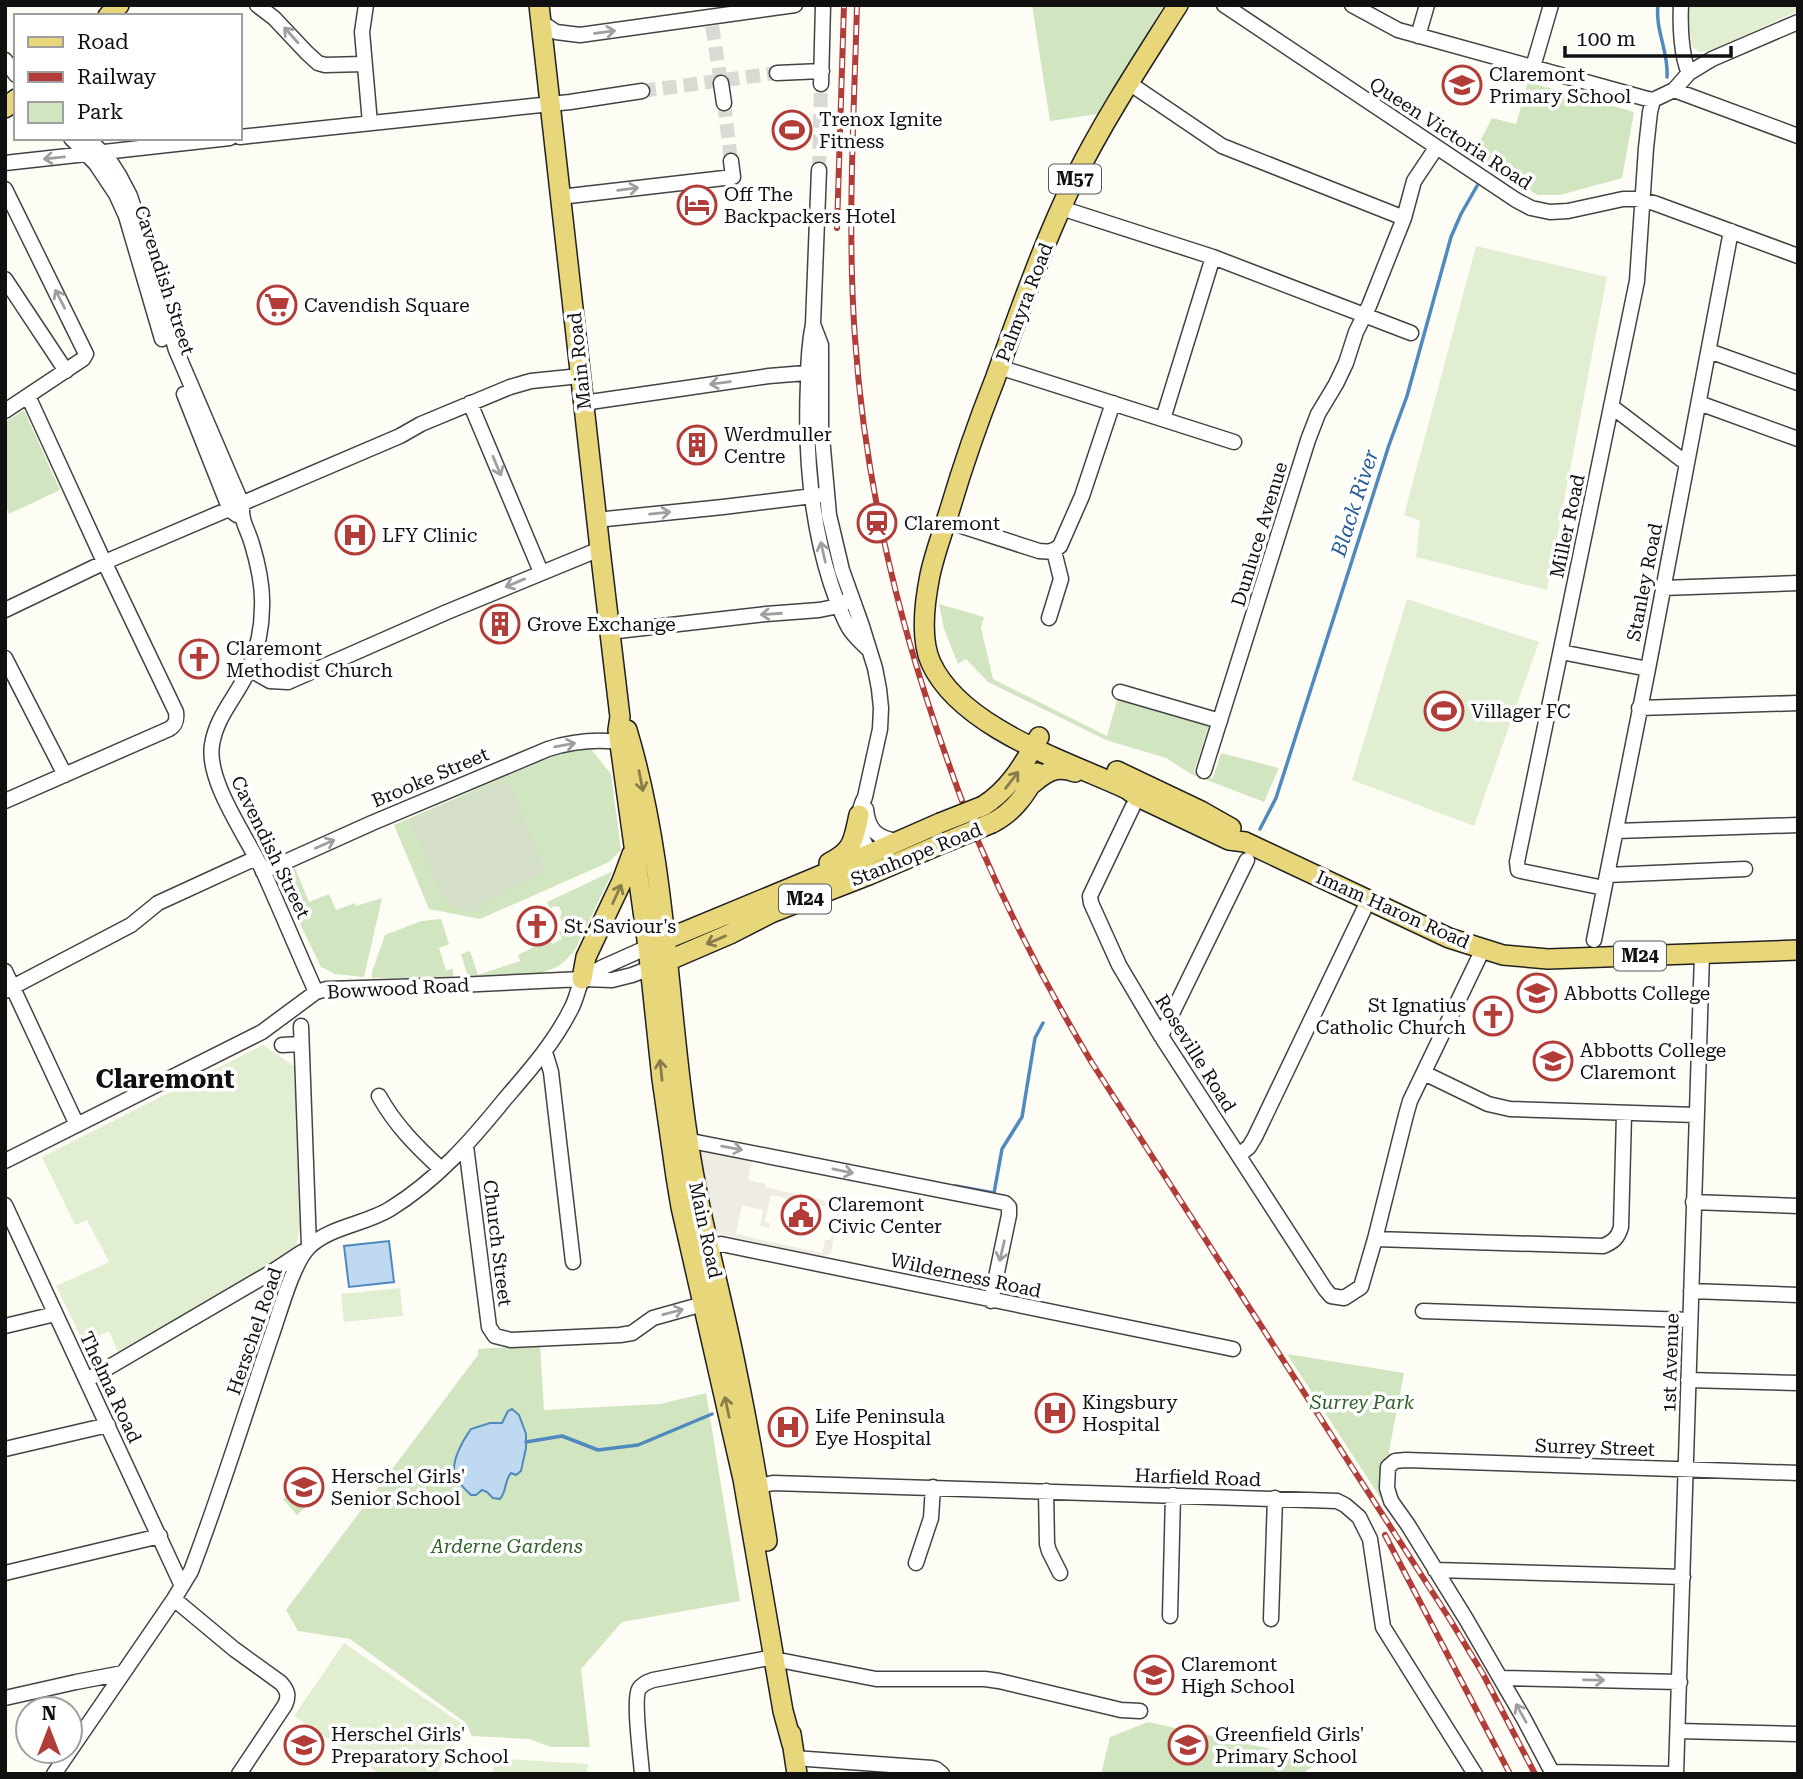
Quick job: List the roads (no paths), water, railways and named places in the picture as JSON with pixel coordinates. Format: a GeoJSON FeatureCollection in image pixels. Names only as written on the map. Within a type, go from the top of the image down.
{"type":"FeatureCollection","features":[{"type":"Feature","properties":{"kind":"main road","name":"Palmyra Road"},"geometry":{"type":"LineString","coordinates":[[1044,745],[999,729],[964,705],[939,676],[927,654],[925,621],[930,574],[965,461],[1033,275],[1061,208],[1129,83],[1178,5]]}},
{"type":"Feature","properties":{"kind":"main road","name":"Main Road"},"geometry":{"type":"LineString","coordinates":[[540,13],[620,717],[618,730],[642,787],[678,1139],[681,1207],[700,1249],[736,1369],[779,1659],[783,1711],[794,1759]]}},
{"type":"Feature","properties":{"kind":"main road"},"geometry":{"type":"LineString","coordinates":[[925,621],[950,672],[967,693],[1044,745]]}},
{"type":"Feature","properties":{"kind":"main road","name":"Main Road"},"geometry":{"type":"LineString","coordinates":[[625,742],[634,850],[657,943]]}},
{"type":"Feature","properties":{"kind":"main road","name":"Stanhope Road"},"geometry":{"type":"LineString","coordinates":[[659,965],[771,913],[869,875],[988,814],[1003,817],[1012,810],[1032,783],[1044,745]]}},
{"type":"Feature","properties":{"kind":"main road","name":"Stanhope Road"},"geometry":{"type":"LineString","coordinates":[[988,814],[995,798],[1044,745]]}},
{"type":"Feature","properties":{"kind":"main road","name":"Imam Haron Road"},"geometry":{"type":"LineString","coordinates":[[1044,745],[1127,789],[1135,802],[1229,840],[1246,851],[1369,899],[1449,938],[1483,949],[1518,957],[1548,959],[1798,950]]}},
{"type":"Feature","properties":{"kind":"main road","name":"Imam Haron Road"},"geometry":{"type":"LineString","coordinates":[[1044,745],[1201,811],[1235,830],[1246,851]]}},
{"type":"Feature","properties":{"kind":"main road"},"geometry":{"type":"LineString","coordinates":[[1032,783],[1049,771],[1061,768],[1124,793],[1135,802]]}},
{"type":"Feature","properties":{"kind":"main road"},"geometry":{"type":"LineString","coordinates":[[793,887],[818,868],[846,853],[862,806]]}},
{"type":"Feature","properties":{"kind":"main road"},"geometry":{"type":"LineString","coordinates":[[870,853],[883,858],[943,836]]}},
{"type":"Feature","properties":{"kind":"main road","name":"Stanhope Road"},"geometry":{"type":"LineString","coordinates":[[657,943],[897,841],[943,836]]}},
{"type":"Feature","properties":{"kind":"main road"},"geometry":{"type":"LineString","coordinates":[[582,979],[586,957],[634,850]]}},
{"type":"Feature","properties":{"kind":"main road","name":"Main Road"},"geometry":{"type":"LineString","coordinates":[[700,1249],[703,1304],[752,1488]]}},
{"type":"Feature","properties":{"kind":"street"},"geometry":{"type":"LineString","coordinates":[[257,5],[274,18],[318,63],[364,64]]}},
{"type":"Feature","properties":{"kind":"street"},"geometry":{"type":"LineString","coordinates":[[366,5],[362,32],[370,123]]}},
{"type":"Feature","properties":{"kind":"street"},"geometry":{"type":"LineString","coordinates":[[540,13],[556,32],[580,35],[711,22],[795,5]]}},
{"type":"Feature","properties":{"kind":"street"},"geometry":{"type":"LineString","coordinates":[[777,73],[822,77],[823,5]]}},
{"type":"Feature","properties":{"kind":"street","name":"Queen Victoria Road"},"geometry":{"type":"LineString","coordinates":[[1224,5],[1516,200],[1541,210],[1559,212],[1623,199],[1643,200],[1798,256]]}},
{"type":"Feature","properties":{"kind":"street"},"geometry":{"type":"LineString","coordinates":[[1352,5],[1389,26],[1418,36],[1653,100],[1674,90],[1689,73],[1713,60],[1798,22]]}},
{"type":"Feature","properties":{"kind":"street"},"geometry":{"type":"LineString","coordinates":[[1418,36],[1427,5]]}},
{"type":"Feature","properties":{"kind":"street"},"geometry":{"type":"LineString","coordinates":[[1533,67],[1551,5]]}},
{"type":"Feature","properties":{"kind":"street"},"geometry":{"type":"LineString","coordinates":[[1681,5],[1685,60],[1689,73]]}},
{"type":"Feature","properties":{"kind":"street"},"geometry":{"type":"LineString","coordinates":[[721,83],[724,103]]}},
{"type":"Feature","properties":{"kind":"street"},"geometry":{"type":"LineString","coordinates":[[1129,83],[1222,146],[1404,218]]}},
{"type":"Feature","properties":{"kind":"street"},"geometry":{"type":"LineString","coordinates":[[1674,90],[1798,136]]}},
{"type":"Feature","properties":{"kind":"street"},"geometry":{"type":"LineString","coordinates":[[242,137],[551,104],[642,91]]}},
{"type":"Feature","properties":{"kind":"street","name":"Miller Road"},"geometry":{"type":"LineString","coordinates":[[1606,882],[1524,872],[1517,867],[1637,281],[1646,148],[1653,100]]}},
{"type":"Feature","properties":{"kind":"street","name":"Cavendish Street"},"geometry":{"type":"LineString","coordinates":[[74,140],[119,175],[130,196],[176,349],[251,542],[263,605],[259,634],[249,669],[217,727],[211,754],[218,783],[263,872],[316,992]]}},
{"type":"Feature","properties":{"kind":"street","name":"Cavendish Street"},"geometry":{"type":"LineString","coordinates":[[89,140],[95,154]]}},
{"type":"Feature","properties":{"kind":"street"},"geometry":{"type":"LineString","coordinates":[[5,163],[213,140]]}},
{"type":"Feature","properties":{"kind":"street","name":"Dunluce Avenue"},"geometry":{"type":"LineString","coordinates":[[1204,771],[1308,440],[1318,414],[1346,363],[1356,332],[1404,218],[1414,181],[1436,148]]}},
{"type":"Feature","properties":{"kind":"street"},"geometry":{"type":"LineString","coordinates":[[560,197],[733,177],[731,160]]}},
{"type":"Feature","properties":{"kind":"street"},"geometry":{"type":"LineString","coordinates":[[819,170],[813,324],[821,345],[807,405],[808,464],[835,538],[849,593],[875,668],[881,708],[878,741],[862,806],[861,836],[870,853]]}},
{"type":"Feature","properties":{"kind":"street"},"geometry":{"type":"LineString","coordinates":[[5,189],[86,350],[83,359],[5,411]]}},
{"type":"Feature","properties":{"kind":"street"},"geometry":{"type":"LineString","coordinates":[[1061,208],[1213,257],[1411,333]]}},
{"type":"Feature","properties":{"kind":"street","name":"Stanley Road"},"geometry":{"type":"LineString","coordinates":[[1594,940],[1731,231]]}},
{"type":"Feature","properties":{"kind":"street"},"geometry":{"type":"LineString","coordinates":[[1163,419],[1213,257]]}},
{"type":"Feature","properties":{"kind":"street"},"geometry":{"type":"LineString","coordinates":[[5,279],[66,370]]}},
{"type":"Feature","properties":{"kind":"street"},"geometry":{"type":"LineString","coordinates":[[1709,351],[1798,383]]}},
{"type":"Feature","properties":{"kind":"street"},"geometry":{"type":"LineString","coordinates":[[999,367],[1234,442]]}},
{"type":"Feature","properties":{"kind":"street"},"geometry":{"type":"LineString","coordinates":[[583,403],[784,374],[815,372]]}},
{"type":"Feature","properties":{"kind":"street"},"geometry":{"type":"LineString","coordinates":[[815,372],[821,426],[820,495],[825,561],[839,607],[850,630],[868,648]]}},
{"type":"Feature","properties":{"kind":"street"},"geometry":{"type":"LineString","coordinates":[[784,374],[796,384],[807,405]]}},
{"type":"Feature","properties":{"kind":"street"},"geometry":{"type":"LineString","coordinates":[[5,610],[105,562],[238,511],[264,494],[470,403],[521,383],[580,376]]}},
{"type":"Feature","properties":{"kind":"street"},"geometry":{"type":"LineString","coordinates":[[5,801],[169,729],[176,722],[176,712],[28,396]]}},
{"type":"Feature","properties":{"kind":"street"},"geometry":{"type":"LineString","coordinates":[[946,522],[1039,551],[1054,551],[1060,546],[1083,496],[1113,402]]}},
{"type":"Feature","properties":{"kind":"street"},"geometry":{"type":"LineString","coordinates":[[470,403],[541,572]]}},
{"type":"Feature","properties":{"kind":"street"},"geometry":{"type":"LineString","coordinates":[[1699,403],[1798,439]]}},
{"type":"Feature","properties":{"kind":"street"},"geometry":{"type":"LineString","coordinates":[[1611,406],[1686,463]]}},
{"type":"Feature","properties":{"kind":"street"},"geometry":{"type":"LineString","coordinates":[[596,520],[820,495]]}},
{"type":"Feature","properties":{"kind":"street"},"geometry":{"type":"LineString","coordinates":[[249,669],[270,681],[288,682],[600,549]]}},
{"type":"Feature","properties":{"kind":"street"},"geometry":{"type":"LineString","coordinates":[[1049,618],[1061,579],[1054,551]]}},
{"type":"Feature","properties":{"kind":"street"},"geometry":{"type":"LineString","coordinates":[[1662,588],[1798,583]]}},
{"type":"Feature","properties":{"kind":"street"},"geometry":{"type":"LineString","coordinates":[[609,632],[839,607],[849,593]]}},
{"type":"Feature","properties":{"kind":"street"},"geometry":{"type":"LineString","coordinates":[[1560,652],[1648,669]]}},
{"type":"Feature","properties":{"kind":"street"},"geometry":{"type":"LineString","coordinates":[[5,658],[65,775]]}},
{"type":"Feature","properties":{"kind":"street"},"geometry":{"type":"LineString","coordinates":[[1120,692],[1220,721]]}},
{"type":"Feature","properties":{"kind":"street"},"geometry":{"type":"LineString","coordinates":[[1639,708],[1798,703]]}},
{"type":"Feature","properties":{"kind":"street","name":"Brooke Street"},"geometry":{"type":"LineString","coordinates":[[263,872],[548,749],[569,744],[625,742]]}},
{"type":"Feature","properties":{"kind":"street","name":"Roseville Road"},"geometry":{"type":"LineString","coordinates":[[1135,802],[1090,899],[1119,965],[1161,1036],[1327,1293],[1344,1298],[1361,1287],[1375,1238]]}},
{"type":"Feature","properties":{"kind":"street"},"geometry":{"type":"LineString","coordinates":[[862,806],[871,827],[881,836],[897,841]]}},
{"type":"Feature","properties":{"kind":"street"},"geometry":{"type":"LineString","coordinates":[[1616,831],[1798,825]]}},
{"type":"Feature","properties":{"kind":"street"},"geometry":{"type":"LineString","coordinates":[[1161,1036],[1246,851]]}},
{"type":"Feature","properties":{"kind":"street"},"geometry":{"type":"LineString","coordinates":[[9,989],[131,925],[158,903],[256,858]]}},
{"type":"Feature","properties":{"kind":"street"},"geometry":{"type":"LineString","coordinates":[[1606,882],[1745,869]]}},
{"type":"Feature","properties":{"kind":"street"},"geometry":{"type":"LineString","coordinates":[[1239,1155],[1249,1147],[1255,1137],[1369,899]]}},
{"type":"Feature","properties":{"kind":"street","name":"Bowwood Road"},"geometry":{"type":"LineString","coordinates":[[582,979],[657,943]]}},
{"type":"Feature","properties":{"kind":"street"},"geometry":{"type":"LineString","coordinates":[[1483,949],[1406,1115],[1375,1238],[1603,1246],[1610,1244],[1616,1239],[1621,1227],[1624,1114]]}},
{"type":"Feature","properties":{"kind":"street","name":"1st Avenue"},"geometry":{"type":"LineString","coordinates":[[1676,1774],[1702,954]]}},
{"type":"Feature","properties":{"kind":"street","name":"Bowwood Road"},"geometry":{"type":"LineString","coordinates":[[5,1161],[262,1032],[316,992],[327,989],[612,980],[659,965]]}},
{"type":"Feature","properties":{"kind":"street"},"geometry":{"type":"LineString","coordinates":[[5,971],[9,989],[77,1125]]}},
{"type":"Feature","properties":{"kind":"street"},"geometry":{"type":"LineString","coordinates":[[86,1380],[271,1273],[321,1237],[373,1218],[415,1192],[466,1146],[545,1052],[571,1009],[582,979]]}},
{"type":"Feature","properties":{"kind":"street"},"geometry":{"type":"LineString","coordinates":[[300,1026],[309,1247]]}},
{"type":"Feature","properties":{"kind":"street"},"geometry":{"type":"LineString","coordinates":[[282,1045],[301,1044]]}},
{"type":"Feature","properties":{"kind":"street"},"geometry":{"type":"LineString","coordinates":[[545,1052],[551,1072],[573,1262]]}},
{"type":"Feature","properties":{"kind":"street"},"geometry":{"type":"LineString","coordinates":[[1424,1073],[1510,1110],[1696,1115]]}},
{"type":"Feature","properties":{"kind":"street"},"geometry":{"type":"LineString","coordinates":[[379,1096],[397,1126],[441,1169]]}},
{"type":"Feature","properties":{"kind":"street"},"geometry":{"type":"LineString","coordinates":[[678,1139],[1005,1203],[1009,1207],[1009,1216],[990,1301]]}},
{"type":"Feature","properties":{"kind":"street","name":"Church Street"},"geometry":{"type":"LineString","coordinates":[[466,1146],[490,1331],[495,1336],[511,1340],[620,1335],[632,1333],[644,1323],[666,1313],[703,1304]]}},
{"type":"Feature","properties":{"kind":"street"},"geometry":{"type":"LineString","coordinates":[[1693,1202],[1798,1206]]}},
{"type":"Feature","properties":{"kind":"street","name":"Thelma Road"},"geometry":{"type":"LineString","coordinates":[[5,1205],[183,1586]]}},
{"type":"Feature","properties":{"kind":"street","name":"Wilderness Road"},"geometry":{"type":"LineString","coordinates":[[700,1249],[721,1244],[1233,1349]]}},
{"type":"Feature","properties":{"kind":"street","name":"Herschel Road"},"geometry":{"type":"LineString","coordinates":[[54,1774],[191,1572],[297,1265],[309,1247]]}},
{"type":"Feature","properties":{"kind":"street"},"geometry":{"type":"LineString","coordinates":[[1691,1291],[1798,1294]]}},
{"type":"Feature","properties":{"kind":"street"},"geometry":{"type":"LineString","coordinates":[[1423,1311],[1690,1320]]}},
{"type":"Feature","properties":{"kind":"street"},"geometry":{"type":"LineString","coordinates":[[5,1326],[55,1314]]}},
{"type":"Feature","properties":{"kind":"street"},"geometry":{"type":"LineString","coordinates":[[1688,1380],[1798,1383]]}},
{"type":"Feature","properties":{"kind":"street"},"geometry":{"type":"LineString","coordinates":[[5,1449],[108,1425]]}},
{"type":"Feature","properties":{"kind":"street","name":"Surrey Street"},"geometry":{"type":"LineString","coordinates":[[1436,1570],[1388,1496],[1387,1469],[1391,1463],[1406,1460],[1798,1472]]}},
{"type":"Feature","properties":{"kind":"street","name":"Harfield Road"},"geometry":{"type":"LineString","coordinates":[[752,1488],[773,1483],[1337,1501],[1359,1517],[1370,1539],[1383,1627],[1475,1774]]}},
{"type":"Feature","properties":{"kind":"street"},"geometry":{"type":"LineString","coordinates":[[916,1563],[929,1526],[933,1487]]}},
{"type":"Feature","properties":{"kind":"street"},"geometry":{"type":"LineString","coordinates":[[1046,1491],[1047,1544],[1060,1573]]}},
{"type":"Feature","properties":{"kind":"street"},"geometry":{"type":"LineString","coordinates":[[1170,1616],[1173,1495]]}},
{"type":"Feature","properties":{"kind":"street"},"geometry":{"type":"LineString","coordinates":[[1271,1619],[1275,1498]]}},
{"type":"Feature","properties":{"kind":"street"},"geometry":{"type":"LineString","coordinates":[[5,1573],[160,1536]]}},
{"type":"Feature","properties":{"kind":"street"},"geometry":{"type":"LineString","coordinates":[[1436,1570],[1683,1577]]}},
{"type":"Feature","properties":{"kind":"street"},"geometry":{"type":"LineString","coordinates":[[1436,1570],[1501,1678],[1552,1773],[1676,1774]]}},
{"type":"Feature","properties":{"kind":"street"},"geometry":{"type":"LineString","coordinates":[[174,1599],[234,1650],[286,1689],[288,1699],[239,1774]]}},
{"type":"Feature","properties":{"kind":"street"},"geometry":{"type":"LineString","coordinates":[[642,1774],[636,1699],[640,1687],[653,1680],[779,1659],[876,1679],[999,1681],[1121,1710],[1140,1711]]}},
{"type":"Feature","properties":{"kind":"street"},"geometry":{"type":"LineString","coordinates":[[5,1698],[123,1673]]}},
{"type":"Feature","properties":{"kind":"street"},"geometry":{"type":"LineString","coordinates":[[1501,1678],[1680,1682]]}},
{"type":"Feature","properties":{"kind":"street"},"geometry":{"type":"LineString","coordinates":[[1678,1731],[1798,1734]]}},
{"type":"Feature","properties":{"kind":"street"},"geometry":{"type":"LineString","coordinates":[[794,1759],[932,1768],[942,1774]]}},
{"type":"Feature","properties":{"kind":"water"},"geometry":{"type":"Polygon","coordinates":[[[389,1241],[394,1282],[349,1287],[344,1246],[389,1241]]]}},
{"type":"Feature","properties":{"kind":"water"},"geometry":{"type":"Polygon","coordinates":[[[512,1409],[519,1415],[526,1434],[521,1471],[516,1475],[511,1473],[500,1499],[493,1498],[482,1490],[471,1495],[458,1482],[454,1472],[461,1446],[471,1429],[490,1423],[502,1423],[512,1409]]]}},
{"type":"Feature","properties":{"kind":"waterway","name":"Black River"},"geometry":{"type":"LineString","coordinates":[[1658,5],[1658,24],[1667,77]]}},
{"type":"Feature","properties":{"kind":"waterway","name":"Black River"},"geometry":{"type":"LineString","coordinates":[[1260,829],[1276,798],[1407,396],[1451,237],[1477,186]]}},
{"type":"Feature","properties":{"kind":"waterway","name":"Black River"},"geometry":{"type":"LineString","coordinates":[[956,1186],[994,1193],[1002,1149],[1022,1117],[1035,1038],[1043,1023]]}},
{"type":"Feature","properties":{"kind":"waterway","name":"Black River"},"geometry":{"type":"LineString","coordinates":[[526,1442],[562,1436],[598,1450],[638,1445],[712,1414]]}},
{"type":"Feature","properties":{"kind":"tunnel"},"geometry":{"type":"LineString","coordinates":[[712,26],[721,83]]}},
{"type":"Feature","properties":{"kind":"tunnel"},"geometry":{"type":"LineString","coordinates":[[642,91],[777,73]]}},
{"type":"Feature","properties":{"kind":"tunnel"},"geometry":{"type":"LineString","coordinates":[[819,170],[821,84]]}},
{"type":"Feature","properties":{"kind":"tunnel"},"geometry":{"type":"LineString","coordinates":[[724,103],[731,161]]}},
{"type":"Feature","properties":{"kind":"railway"},"geometry":{"type":"LineString","coordinates":[[837,228],[844,5]]}},
{"type":"Feature","properties":{"kind":"railway"},"geometry":{"type":"LineString","coordinates":[[857,5],[852,255],[855,338],[865,437],[883,535],[906,632],[967,813],[1017,926],[1092,1063],[1449,1618],[1483,1674],[1535,1774]]}},
{"type":"Feature","properties":{"kind":"railway"},"geometry":{"type":"LineString","coordinates":[[1385,1535],[1510,1774]]}},
{"type":"Feature","properties":{"kind":"place","name":"Claremont Primary School"},"geometry":{"type":"Point","coordinates":[1462,85]}},
{"type":"Feature","properties":{"kind":"place","name":"Trenox Ignite Fitness"},"geometry":{"type":"Point","coordinates":[792,130]}},
{"type":"Feature","properties":{"kind":"place","name":"Off The Backpackers Hotel"},"geometry":{"type":"Point","coordinates":[697,205]}},
{"type":"Feature","properties":{"kind":"place","name":"Cavendish Square"},"geometry":{"type":"Point","coordinates":[277,305]}},
{"type":"Feature","properties":{"kind":"place","name":"Werdmuller Centre"},"geometry":{"type":"Point","coordinates":[697,445]}},
{"type":"Feature","properties":{"kind":"place","name":"Claremont"},"geometry":{"type":"Point","coordinates":[877,523]}},
{"type":"Feature","properties":{"kind":"place","name":"LFY Clinic"},"geometry":{"type":"Point","coordinates":[355,535]}},
{"type":"Feature","properties":{"kind":"place","name":"Grove Exchange"},"geometry":{"type":"Point","coordinates":[500,624]}},
{"type":"Feature","properties":{"kind":"place","name":"Claremont Methodist Church"},"geometry":{"type":"Point","coordinates":[199,659]}},
{"type":"Feature","properties":{"kind":"place","name":"Villager FC"},"geometry":{"type":"Point","coordinates":[1444,711]}},
{"type":"Feature","properties":{"kind":"place","name":"St. Saviour's"},"geometry":{"type":"Point","coordinates":[537,926]}},
{"type":"Feature","properties":{"kind":"place","name":"Abbotts College"},"geometry":{"type":"Point","coordinates":[1537,993]}},
{"type":"Feature","properties":{"kind":"place","name":"St Ignatius Catholic Church"},"geometry":{"type":"Point","coordinates":[1493,1016]}},
{"type":"Feature","properties":{"kind":"place","name":"Abbotts College Claremont"},"geometry":{"type":"Point","coordinates":[1553,1061]}},
{"type":"Feature","properties":{"kind":"place","name":"Claremont Civic Center"},"geometry":{"type":"Point","coordinates":[801,1215]}},
{"type":"Feature","properties":{"kind":"place","name":"Kingsbury Hospital"},"geometry":{"type":"Point","coordinates":[1055,1413]}},
{"type":"Feature","properties":{"kind":"place","name":"Life Peninsula Eye Hospital"},"geometry":{"type":"Point","coordinates":[788,1427]}},
{"type":"Feature","properties":{"kind":"place","name":"Herschel Girls' Senior School"},"geometry":{"type":"Point","coordinates":[304,1487]}},
{"type":"Feature","properties":{"kind":"place","name":"Claremont High School"},"geometry":{"type":"Point","coordinates":[1154,1675]}},
{"type":"Feature","properties":{"kind":"place","name":"Herschel Girls' Preparatory School"},"geometry":{"type":"Point","coordinates":[304,1745]}},
{"type":"Feature","properties":{"kind":"place","name":"Greenfield Girls' Primary School"},"geometry":{"type":"Point","coordinates":[1188,1745]}},
{"type":"Feature","properties":{"kind":"district","name":"Claremont"},"geometry":{"type":"Point","coordinates":[165,1079]}},
{"type":"Feature","properties":{"kind":"park label","name":"Surrey Park"},"geometry":{"type":"Point","coordinates":[1362,1402]}},
{"type":"Feature","properties":{"kind":"park label","name":"Arderne Gardens"},"geometry":{"type":"Point","coordinates":[507,1546]}}]}
